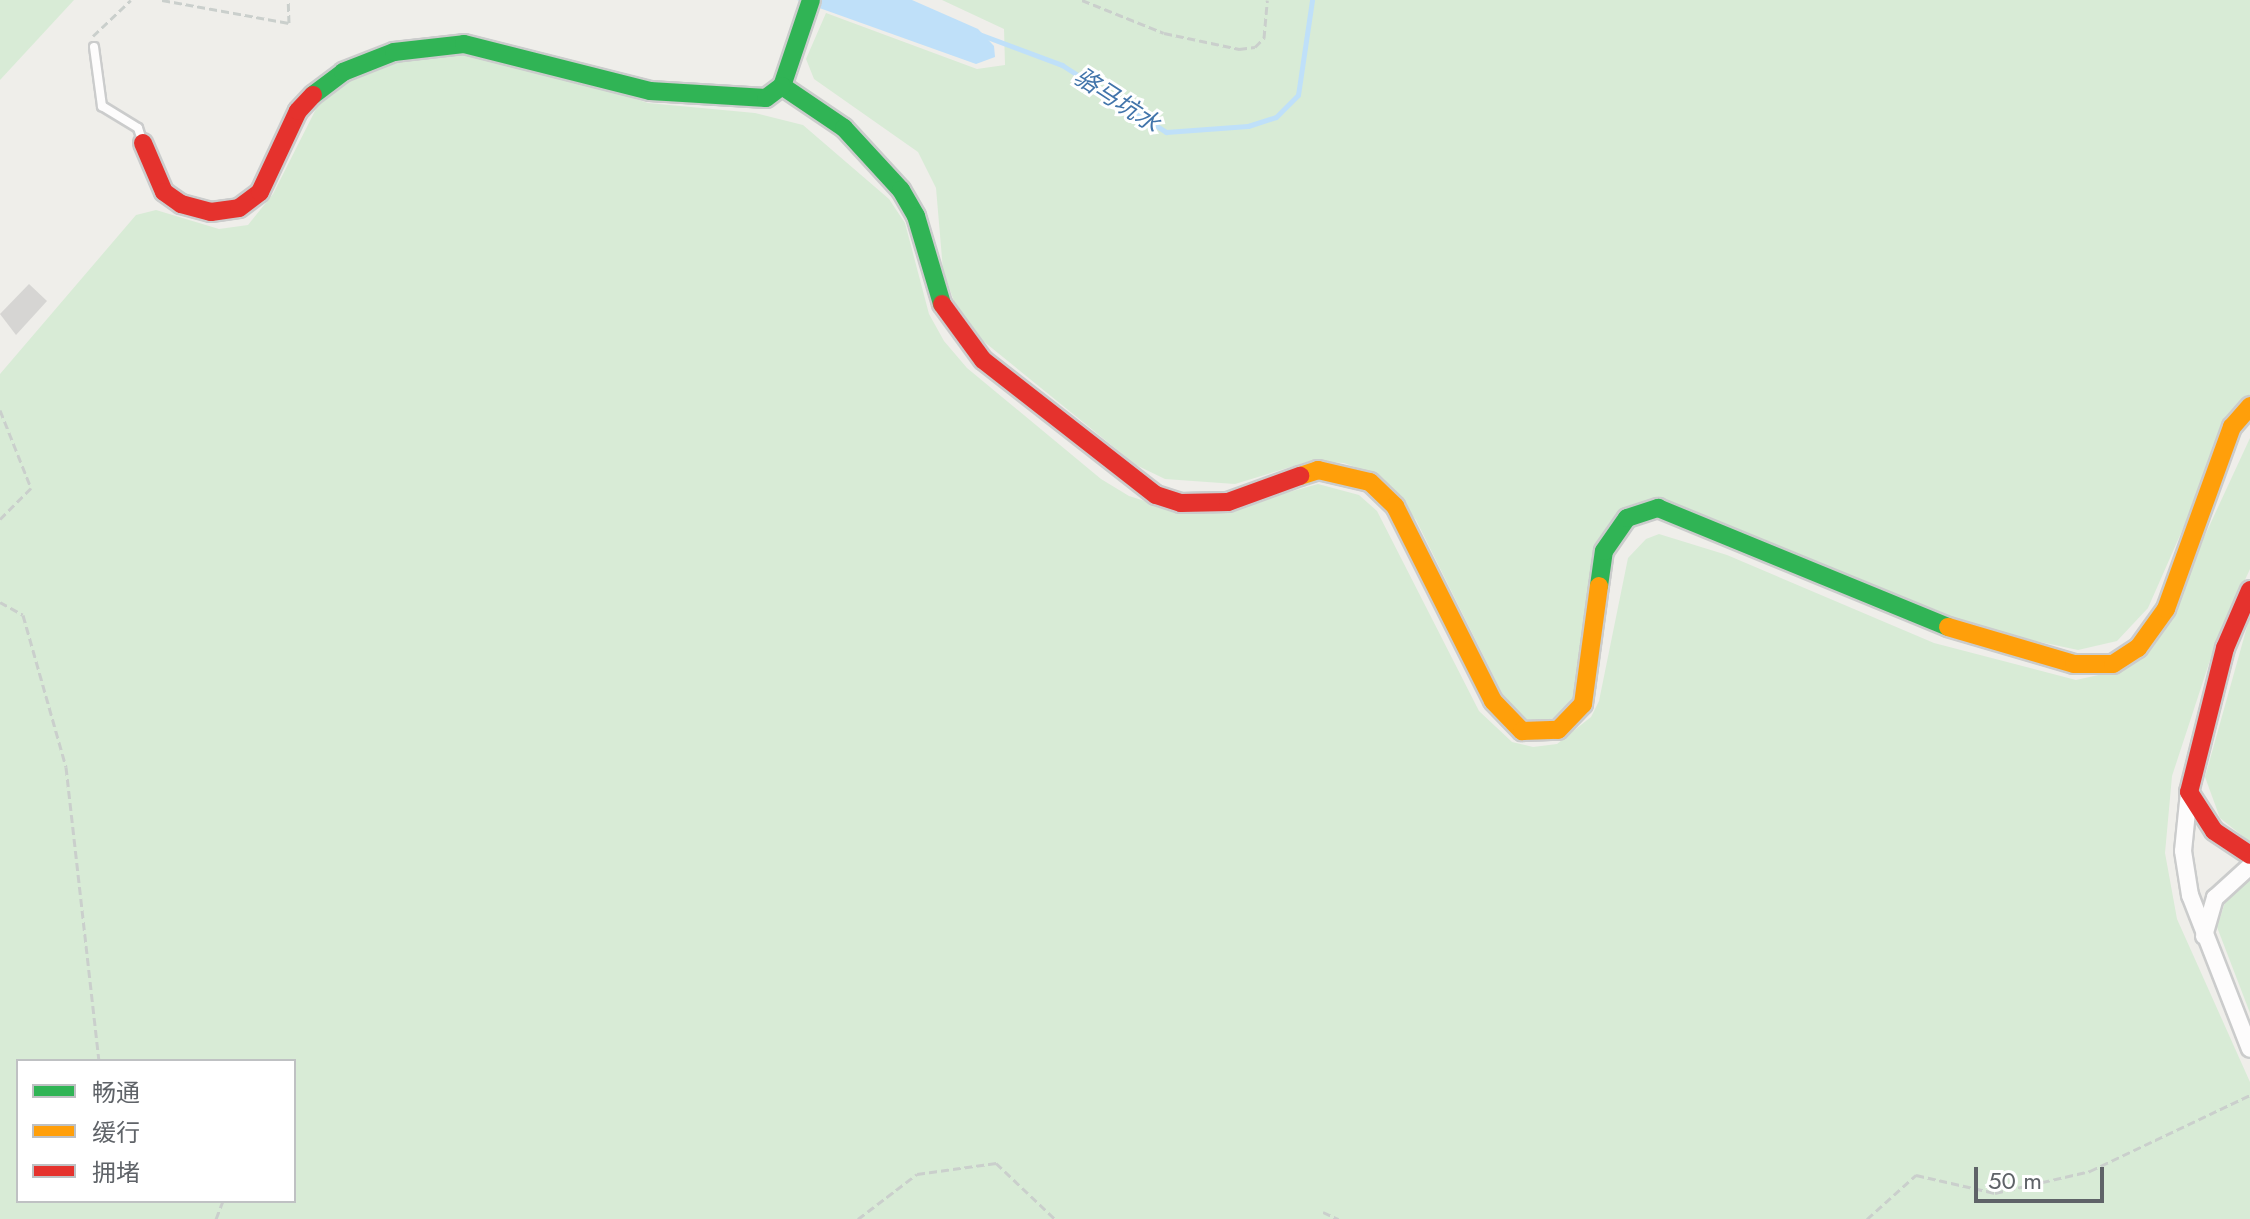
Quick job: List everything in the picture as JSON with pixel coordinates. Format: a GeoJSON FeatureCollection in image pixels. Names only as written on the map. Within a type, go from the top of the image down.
{"type":"FeatureCollection","features":[{"type":"Feature","properties":{"kind":"main road"},"geometry":{"type":"LineString","coordinates":[[143,143],[164,192],[181,204],[211,212],[239,208],[260,192],[298,111],[321,87],[362,63],[409,49],[464,44],[650,91],[766,98],[782,86],[788,56],[811,0]]}},
{"type":"Feature","properties":{"kind":"main road"},"geometry":{"type":"LineString","coordinates":[[782,86],[844,128],[901,190],[916,216],[943,309],[961,337],[1135,481],[1181,503],[1206,504],[1240,498],[1302,473],[1336,470],[1370,482],[1384,493],[1497,708],[1512,725],[1535,734],[1568,723],[1589,691],[1609,538],[1627,518],[1658,508],[1678,512],[1959,632],[2074,664],[2113,664],[2138,648],[2166,609],[2232,427],[2250,406]]}},
{"type":"Feature","properties":{"kind":"main road"},"geometry":{"type":"LineString","coordinates":[[2250,590],[2225,648],[2189,792],[2214,831],[2250,855]]}},
{"type":"Feature","properties":{"kind":"street"},"geometry":{"type":"LineString","coordinates":[[2189,792],[2183,851],[2203,938],[2250,1049]]}},
{"type":"Feature","properties":{"kind":"street"},"geometry":{"type":"LineString","coordinates":[[2203,938],[2215,898],[2250,866]]}},
{"type":"Feature","properties":{"kind":"lane"},"geometry":{"type":"LineString","coordinates":[[92,42],[102,106],[138,128],[143,143]]}},
{"type":"Feature","properties":{"kind":"path"},"geometry":{"type":"LineString","coordinates":[[92,42],[131,0]]}},
{"type":"Feature","properties":{"kind":"path"},"geometry":{"type":"LineString","coordinates":[[162,0],[289,23],[288,0]]}},
{"type":"Feature","properties":{"kind":"path"},"geometry":{"type":"LineString","coordinates":[[1082,0],[1164,33],[1239,49],[1255,47],[1264,38],[1267,0]]}},
{"type":"Feature","properties":{"kind":"path"},"geometry":{"type":"LineString","coordinates":[[0,410],[31,488],[0,519]]}},
{"type":"Feature","properties":{"kind":"path"},"geometry":{"type":"LineString","coordinates":[[0,602],[23,615],[66,767],[99,1059]]}},
{"type":"Feature","properties":{"kind":"path"},"geometry":{"type":"LineString","coordinates":[[1867,1219],[1916,1175],[1995,1193],[2090,1171],[2250,1095]]}},
{"type":"Feature","properties":{"kind":"path"},"geometry":{"type":"LineString","coordinates":[[858,1219],[917,1174],[996,1163],[1055,1219]]}},
{"type":"Feature","properties":{"kind":"path"},"geometry":{"type":"LineString","coordinates":[[1323,1212],[1338,1219]]}},
{"type":"Feature","properties":{"kind":"green space"},"geometry":{"type":"Polygon","coordinates":[[[0,0],[74,0],[0,80],[0,0]]]}},
{"type":"Feature","properties":{"kind":"green space"},"geometry":{"type":"Polygon","coordinates":[[[942,0],[2250,0],[2250,396],[2233,415],[2148,608],[2117,641],[2078,650],[1959,625],[1675,507],[1617,533],[1574,702],[1562,716],[1533,723],[1516,715],[1505,699],[1416,520],[1374,474],[1344,463],[1310,461],[1235,484],[1165,479],[1136,465],[977,336],[956,307],[943,270],[936,188],[918,152],[814,79],[806,59],[826,13],[977,69],[1005,65],[1004,29],[942,0]]]}},
{"type":"Feature","properties":{"kind":"green space"},"geometry":{"type":"Polygon","coordinates":[[[464,52],[523,63],[648,103],[755,113],[803,125],[889,199],[905,223],[929,314],[944,341],[967,368],[1101,479],[1129,496],[1186,514],[1209,514],[1318,484],[1359,495],[1377,511],[1479,711],[1512,742],[1533,747],[1557,744],[1591,717],[1599,701],[1628,558],[1646,539],[1659,534],[1727,555],[1934,643],[2076,680],[2121,670],[2163,626],[2250,438],[2250,569],[2215,645],[2172,776],[2165,853],[2177,919],[2250,1082],[2250,1219],[0,1219],[0,374],[136,215],[156,210],[219,229],[248,225],[273,194],[318,105],[335,88],[395,60],[464,52]]]}},
{"type":"Feature","properties":{"kind":"green space"},"geometry":{"type":"Polygon","coordinates":[[[2250,616],[2250,842],[2220,818],[2205,777],[2250,616]]]}},
{"type":"Feature","properties":{"kind":"green space"},"geometry":{"type":"Polygon","coordinates":[[[2250,878],[2250,1013],[2217,927],[2228,893],[2250,878]]]}},
{"type":"Feature","properties":{"kind":"water"},"geometry":{"type":"Polygon","coordinates":[[[797,0],[912,0],[978,29],[994,46],[995,57],[976,64],[797,0]]]}},
{"type":"Feature","properties":{"kind":"building"},"geometry":{"type":"Polygon","coordinates":[[[29,284],[47,301],[16,335],[0,314],[29,284]]]}},
{"type":"Feature","properties":{"kind":"waterway","name":"骆马坑水"},"geometry":{"type":"LineString","coordinates":[[979,34],[1062,65],[1166,132],[1248,126],[1276,117],[1298,95],[1312,0]]}},
{"type":"Feature","properties":{"kind":"traffic: fast"},"geometry":{"type":"LineString","coordinates":[[811,0],[782,86],[844,128],[901,190],[916,216],[942,304]]}},
{"type":"Feature","properties":{"kind":"traffic: fast"},"geometry":{"type":"LineString","coordinates":[[313,95],[343,72],[394,52],[464,44],[650,91],[766,98],[782,86]]}},
{"type":"Feature","properties":{"kind":"traffic: fast"},"geometry":{"type":"LineString","coordinates":[[1599,586],[1604,551],[1627,518],[1658,508],[1948,627]]}},
{"type":"Feature","properties":{"kind":"traffic: slow"},"geometry":{"type":"LineString","coordinates":[[1948,627],[2074,664],[2113,664],[2138,648],[2166,609],[2232,427],[2250,406]]}},
{"type":"Feature","properties":{"kind":"traffic: slow"},"geometry":{"type":"LineString","coordinates":[[1300,476],[1318,470],[1370,482],[1395,506],[1493,701],[1522,731],[1558,730],[1583,704],[1599,586]]}},
{"type":"Feature","properties":{"kind":"traffic: jam"},"geometry":{"type":"LineString","coordinates":[[143,143],[164,192],[181,204],[211,212],[239,208],[260,192],[298,111],[313,95]]}},
{"type":"Feature","properties":{"kind":"traffic: jam"},"geometry":{"type":"LineString","coordinates":[[942,304],[983,360],[1156,495],[1181,503],[1228,502],[1300,476]]}},
{"type":"Feature","properties":{"kind":"traffic: jam"},"geometry":{"type":"LineString","coordinates":[[2250,590],[2225,648],[2189,792],[2214,831],[2250,855]]}}]}
